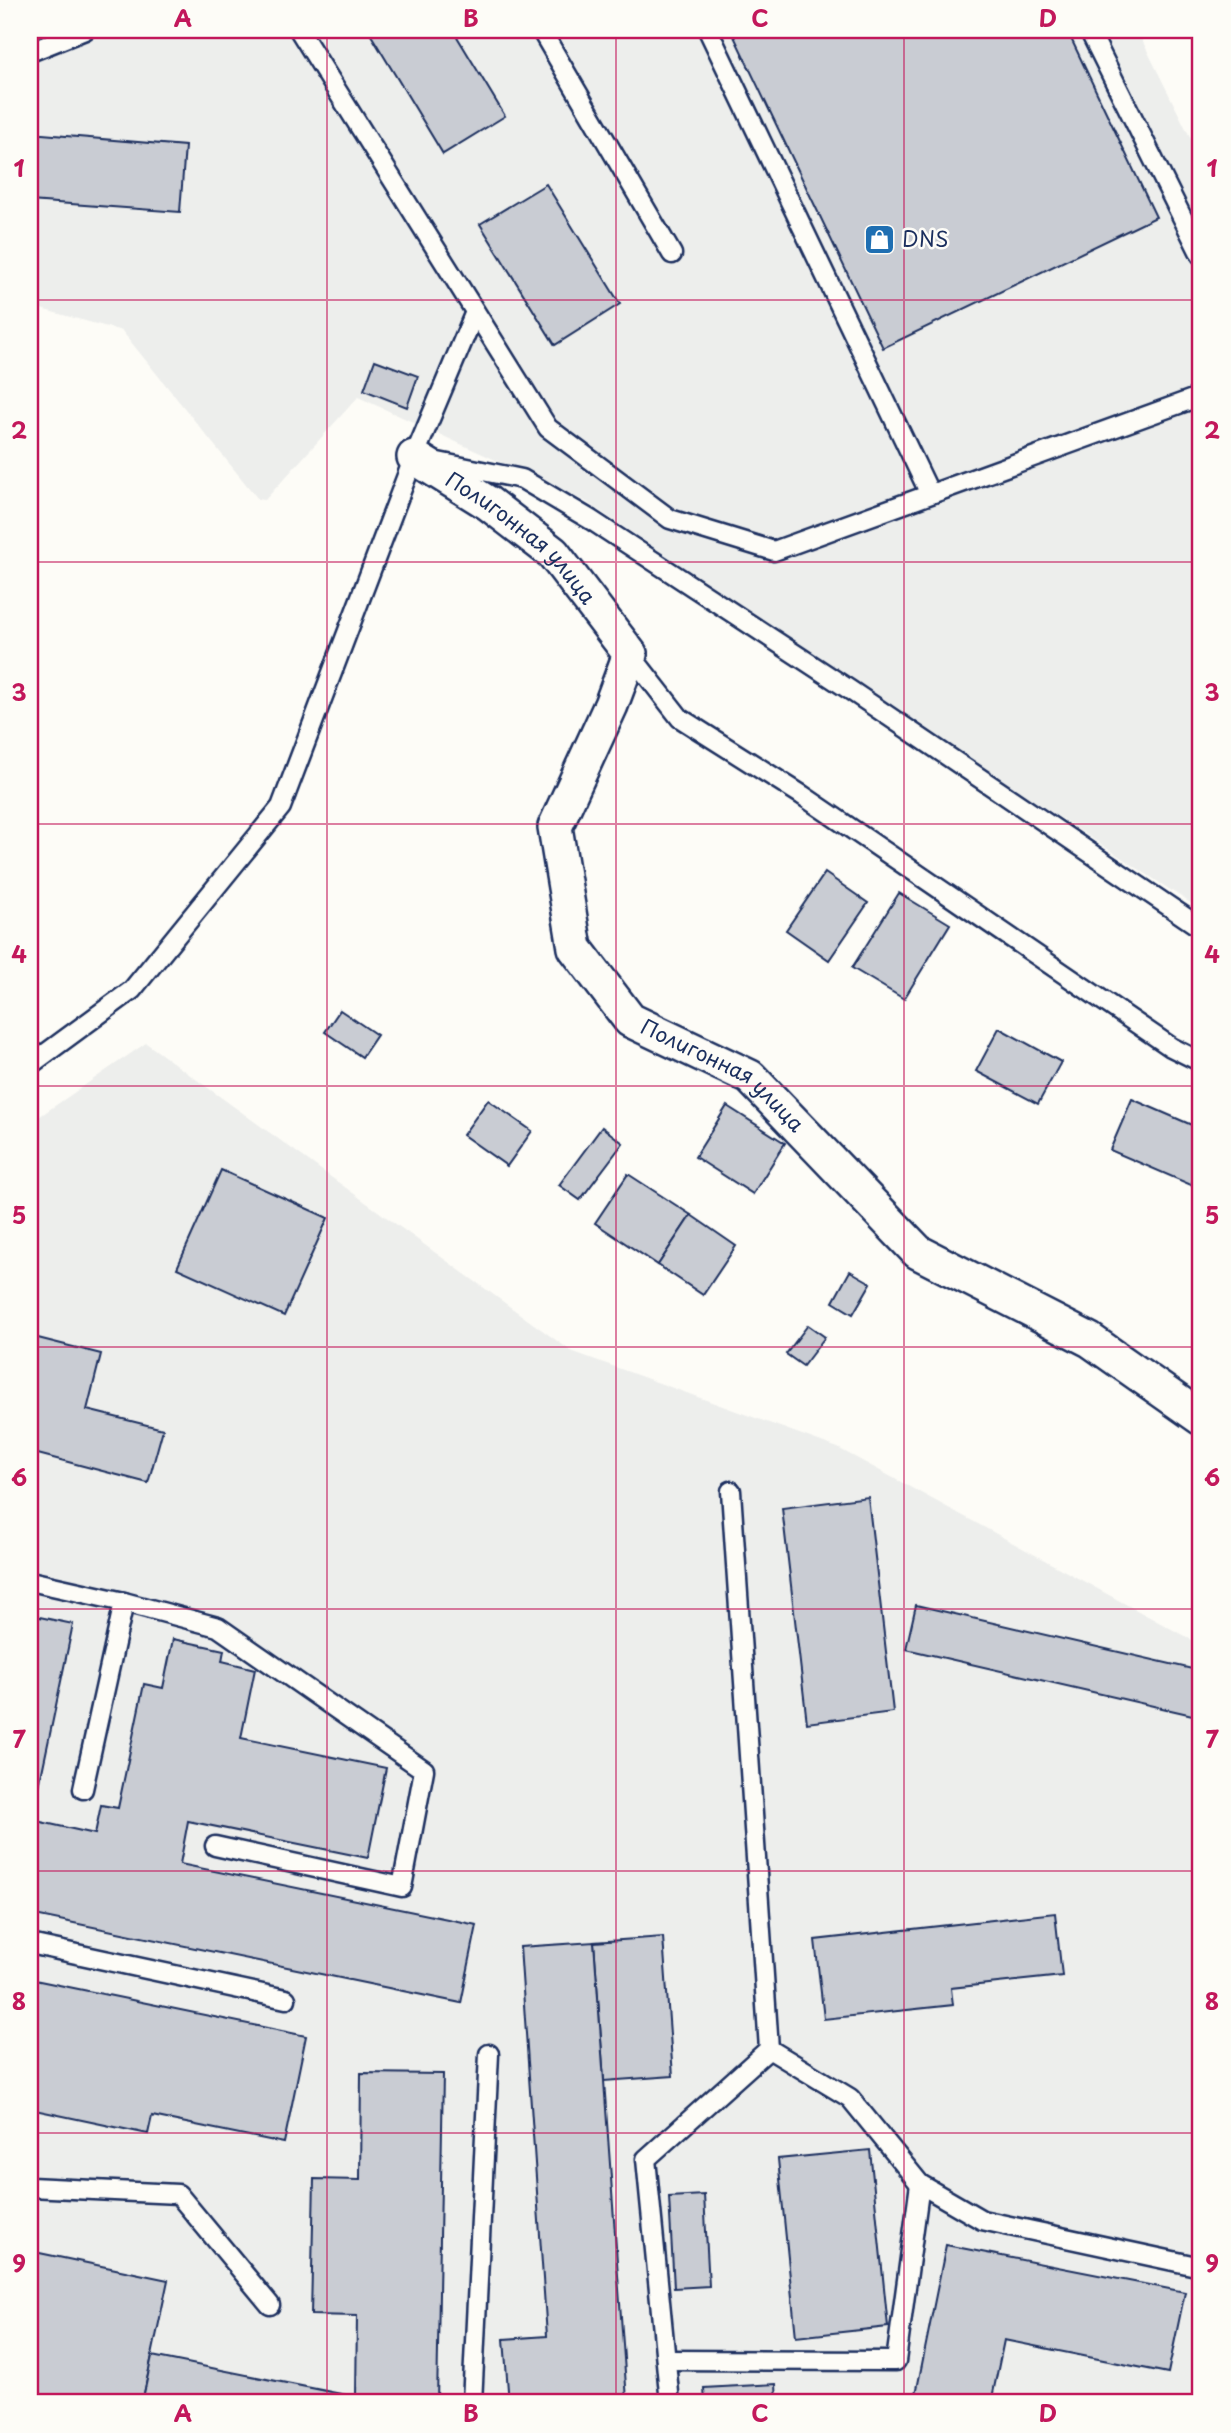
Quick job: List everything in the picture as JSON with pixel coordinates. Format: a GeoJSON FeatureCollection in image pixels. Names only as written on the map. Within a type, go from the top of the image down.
{"type":"FeatureCollection","features":[{"type":"Feature","properties":{"kind":"street","name":"Полигонная улица"},"geometry":{"type":"LineString","coordinates":[[414,457],[488,503],[553,553],[630,654],[611,705],[555,827],[575,948],[631,1020],[750,1077],[918,1252],[1090,1340],[1201,1418]]}},
{"type":"Feature","properties":{"kind":"lane"},"geometry":{"type":"LineString","coordinates":[[30,52],[85,30]]}},
{"type":"Feature","properties":{"kind":"lane"},"geometry":{"type":"LineString","coordinates":[[299,30],[548,428],[670,519],[774,551],[1201,396]]}},
{"type":"Feature","properties":{"kind":"lane"},"geometry":{"type":"LineString","coordinates":[[541,30],[672,254]]}},
{"type":"Feature","properties":{"kind":"lane"},"geometry":{"type":"LineString","coordinates":[[708,30],[930,494]]}},
{"type":"Feature","properties":{"kind":"lane"},"geometry":{"type":"LineString","coordinates":[[1089,30],[1201,254]]}},
{"type":"Feature","properties":{"kind":"lane"},"geometry":{"type":"LineString","coordinates":[[30,1065],[132,990],[281,807],[414,457],[475,312]]}},
{"type":"Feature","properties":{"kind":"lane"},"geometry":{"type":"LineString","coordinates":[[414,457],[522,479],[534,486],[850,690],[1201,929]]}},
{"type":"Feature","properties":{"kind":"lane"},"geometry":{"type":"LineString","coordinates":[[630,654],[680,718],[802,795],[1171,1047],[1201,1062]]}},
{"type":"Feature","properties":{"kind":"lane"},"geometry":{"type":"LineString","coordinates":[[731,1491],[769,2049]]}},
{"type":"Feature","properties":{"kind":"lane"},"geometry":{"type":"LineString","coordinates":[[30,1581],[218,1627],[424,1770],[402,1887],[215,1846]]}},
{"type":"Feature","properties":{"kind":"lane"},"geometry":{"type":"LineString","coordinates":[[83,1789],[124,1602]]}},
{"type":"Feature","properties":{"kind":"lane"},"geometry":{"type":"LineString","coordinates":[[30,1944],[286,1999]]}},
{"type":"Feature","properties":{"kind":"lane"},"geometry":{"type":"LineString","coordinates":[[769,2049],[850,2098],[920,2184],[982,2221],[1201,2267]]}},
{"type":"Feature","properties":{"kind":"lane"},"geometry":{"type":"LineString","coordinates":[[670,2403],[646,2159],[769,2049]]}},
{"type":"Feature","properties":{"kind":"lane"},"geometry":{"type":"LineString","coordinates":[[471,2403],[489,2053]]}},
{"type":"Feature","properties":{"kind":"lane"},"geometry":{"type":"LineString","coordinates":[[666,2360],[896,2361],[920,2184]]}},
{"type":"Feature","properties":{"kind":"lane"},"geometry":{"type":"LineString","coordinates":[[30,2187],[178,2194],[270,2305]]}},
{"type":"Feature","properties":{"kind":"shaded area"},"geometry":{"type":"Polygon","coordinates":[[[30,30],[1137,30],[1201,159],[1201,910],[861,687],[585,501],[358,397],[265,500],[258,499],[122,331],[30,306],[30,30]]]}},
{"type":"Feature","properties":{"kind":"shaded area"},"geometry":{"type":"Polygon","coordinates":[[[146,1043],[571,1351],[838,1448],[1201,1645],[1201,2403],[30,2403],[30,1123],[146,1043]]]}},
{"type":"Feature","properties":{"kind":"building"},"geometry":{"type":"Polygon","coordinates":[[[368,30],[453,30],[505,116],[443,154],[368,30]]]}},
{"type":"Feature","properties":{"kind":"building"},"geometry":{"type":"Polygon","coordinates":[[[731,30],[1067,30],[1156,217],[883,348],[731,30]]]}},
{"type":"Feature","properties":{"kind":"building"},"geometry":{"type":"Polygon","coordinates":[[[30,133],[185,146],[180,212],[30,201],[30,133]]]}},
{"type":"Feature","properties":{"kind":"building"},"geometry":{"type":"Polygon","coordinates":[[[546,184],[620,304],[555,345],[480,224],[546,184]]]}},
{"type":"Feature","properties":{"kind":"building"},"geometry":{"type":"Polygon","coordinates":[[[375,360],[418,376],[407,407],[364,390],[375,360]]]}},
{"type":"Feature","properties":{"kind":"building"},"geometry":{"type":"Polygon","coordinates":[[[825,873],[868,903],[829,960],[786,930],[825,873]]]}},
{"type":"Feature","properties":{"kind":"building"},"geometry":{"type":"Polygon","coordinates":[[[899,893],[950,924],[904,999],[852,968],[899,893]]]}},
{"type":"Feature","properties":{"kind":"building"},"geometry":{"type":"Polygon","coordinates":[[[340,1010],[377,1035],[362,1057],[325,1032],[340,1010]]]}},
{"type":"Feature","properties":{"kind":"building"},"geometry":{"type":"Polygon","coordinates":[[[999,1028],[1061,1062],[1038,1104],[976,1071],[999,1028]]]}},
{"type":"Feature","properties":{"kind":"building"},"geometry":{"type":"Polygon","coordinates":[[[1132,1099],[1201,1129],[1201,1160],[1191,1185],[1110,1150],[1132,1099]]]}},
{"type":"Feature","properties":{"kind":"building"},"geometry":{"type":"Polygon","coordinates":[[[488,1100],[532,1131],[507,1166],[463,1135],[488,1100]]]}},
{"type":"Feature","properties":{"kind":"building"},"geometry":{"type":"Polygon","coordinates":[[[727,1106],[785,1143],[753,1194],[695,1157],[727,1106]]]}},
{"type":"Feature","properties":{"kind":"building"},"geometry":{"type":"Polygon","coordinates":[[[602,1127],[623,1143],[580,1200],[559,1185],[602,1127]]]}},
{"type":"Feature","properties":{"kind":"building"},"geometry":{"type":"Polygon","coordinates":[[[221,1170],[328,1218],[284,1316],[177,1268],[221,1170]]]}},
{"type":"Feature","properties":{"kind":"building"},"geometry":{"type":"Polygon","coordinates":[[[628,1174],[691,1215],[658,1265],[595,1223],[628,1174]]]}},
{"type":"Feature","properties":{"kind":"building"},"geometry":{"type":"Polygon","coordinates":[[[691,1215],[736,1246],[703,1295],[658,1265],[691,1215]]]}},
{"type":"Feature","properties":{"kind":"building"},"geometry":{"type":"Polygon","coordinates":[[[850,1271],[871,1283],[853,1314],[833,1302],[850,1271]]]}},
{"type":"Feature","properties":{"kind":"building"},"geometry":{"type":"Polygon","coordinates":[[[808,1325],[825,1337],[803,1366],[786,1354],[808,1325]]]}},
{"type":"Feature","properties":{"kind":"building"},"geometry":{"type":"Polygon","coordinates":[[[30,1336],[101,1354],[87,1410],[163,1429],[148,1483],[30,1452],[30,1336]]]}},
{"type":"Feature","properties":{"kind":"building"},"geometry":{"type":"Polygon","coordinates":[[[868,1497],[893,1712],[807,1723],[782,1508],[868,1497]]]}},
{"type":"Feature","properties":{"kind":"building"},"geometry":{"type":"Polygon","coordinates":[[[916,1605],[1201,1671],[1201,1717],[906,1649],[916,1605]]]}},
{"type":"Feature","properties":{"kind":"building"},"geometry":{"type":"Polygon","coordinates":[[[30,1615],[73,1624],[32,1820],[95,1834],[101,1805],[118,1808],[144,1684],[163,1688],[173,1639],[224,1650],[222,1661],[255,1669],[241,1738],[386,1768],[368,1858],[188,1821],[180,1864],[477,1925],[461,2003],[30,1914],[30,1615]]]}},
{"type":"Feature","properties":{"kind":"building"},"geometry":{"type":"Polygon","coordinates":[[[1055,1913],[1062,1976],[951,1988],[953,2005],[824,2019],[815,1940],[1055,1913]]]}},
{"type":"Feature","properties":{"kind":"building"},"geometry":{"type":"Polygon","coordinates":[[[663,1937],[673,2076],[604,2081],[594,1942],[663,1937]]]}},
{"type":"Feature","properties":{"kind":"building"},"geometry":{"type":"Polygon","coordinates":[[[594,1942],[627,2400],[647,2398],[648,2403],[509,2403],[504,2339],[547,2336],[520,1947],[594,1942]]]}},
{"type":"Feature","properties":{"kind":"building"},"geometry":{"type":"Polygon","coordinates":[[[30,1979],[306,2036],[284,2143],[152,2116],[148,2134],[30,2109],[30,1979]]]}},
{"type":"Feature","properties":{"kind":"building"},"geometry":{"type":"Polygon","coordinates":[[[361,2073],[443,2074],[437,2403],[385,2403],[356,2397],[357,2316],[311,2315],[314,2179],[360,2180],[361,2073]]]}},
{"type":"Feature","properties":{"kind":"building"},"geometry":{"type":"Polygon","coordinates":[[[870,2150],[888,2327],[796,2337],[778,2159],[870,2150]]]}},
{"type":"Feature","properties":{"kind":"building"},"geometry":{"type":"Polygon","coordinates":[[[704,2195],[709,2286],[674,2288],[669,2197],[704,2195]]]}},
{"type":"Feature","properties":{"kind":"building"},"geometry":{"type":"Polygon","coordinates":[[[946,2245],[1185,2292],[1168,2373],[1004,2340],[991,2403],[934,2403],[915,2399],[946,2245]]]}},
{"type":"Feature","properties":{"kind":"building"},"geometry":{"type":"Polygon","coordinates":[[[30,2251],[168,2280],[142,2403],[30,2403],[30,2251]]]}},
{"type":"Feature","properties":{"kind":"building"},"geometry":{"type":"Polygon","coordinates":[[[152,2356],[356,2397],[385,2403],[142,2403],[152,2356]]]}},
{"type":"Feature","properties":{"kind":"building"},"geometry":{"type":"Polygon","coordinates":[[[776,2384],[777,2403],[705,2403],[704,2388],[776,2384]]]}},
{"type":"Feature","properties":{"kind":"place","name":"DNS"},"geometry":{"type":"Point","coordinates":[879,240]}}]}
